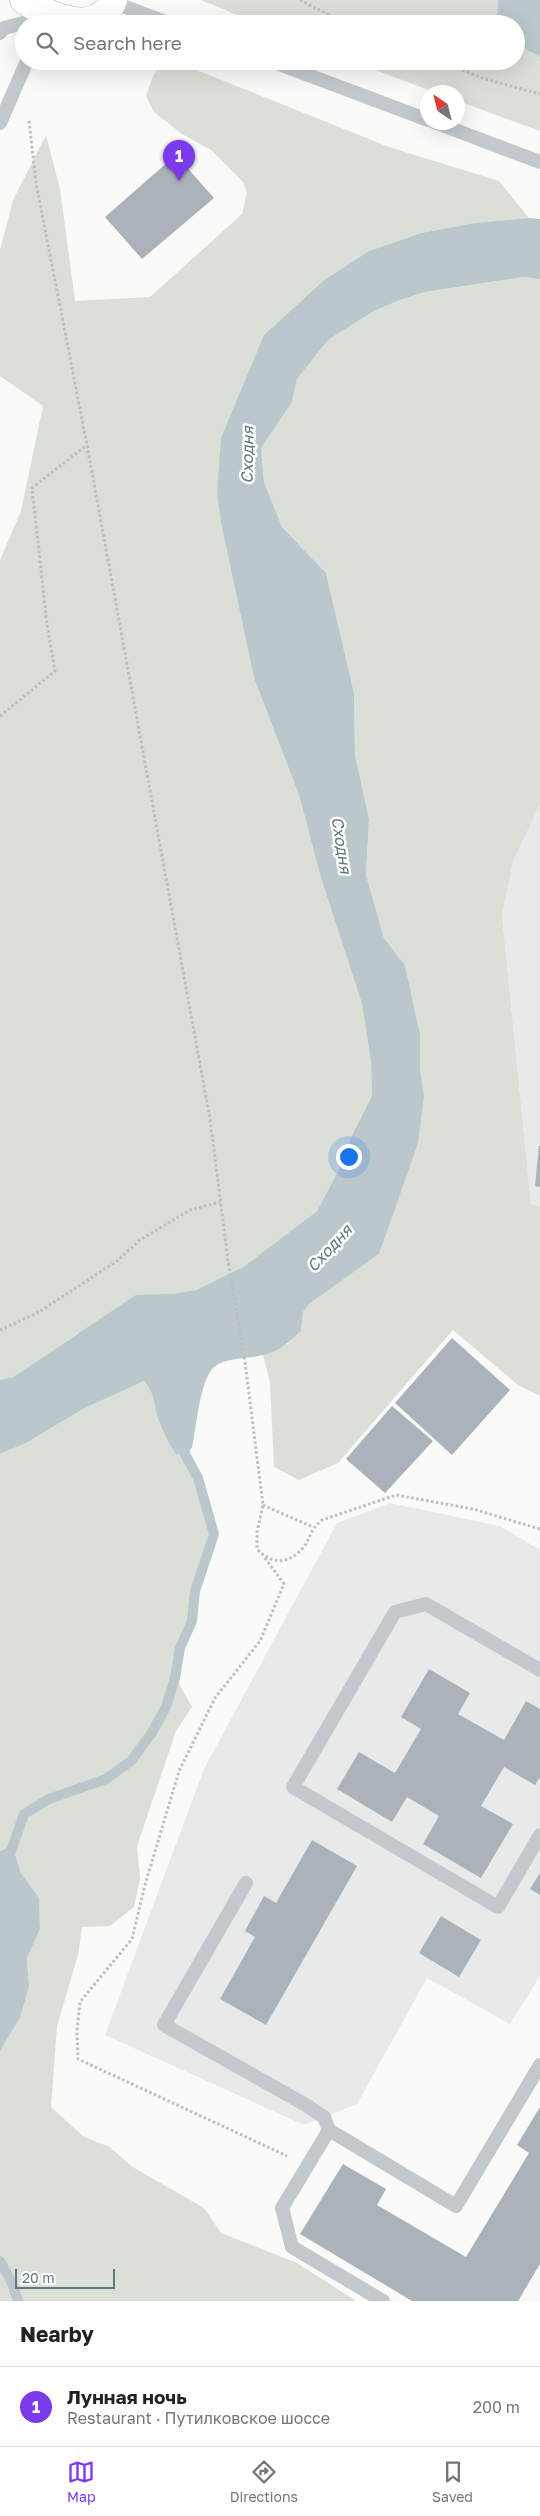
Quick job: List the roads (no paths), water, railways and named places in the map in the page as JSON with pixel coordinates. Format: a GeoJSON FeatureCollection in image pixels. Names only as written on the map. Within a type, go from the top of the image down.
{"type":"FeatureCollection","features":[{"type":"Feature","properties":{"kind":"main road"},"geometry":{"type":"LineString","coordinates":[[102,15],[106,12],[113,1]]}},
{"type":"Feature","properties":{"kind":"lane"},"geometry":{"type":"LineString","coordinates":[[113,1],[148,15]]}},
{"type":"Feature","properties":{"kind":"lane"},"geometry":{"type":"LineString","coordinates":[[0,33],[4,28],[15,23]]}},
{"type":"Feature","properties":{"kind":"lane"},"geometry":{"type":"LineString","coordinates":[[0,123],[23,70]]}},
{"type":"Feature","properties":{"kind":"lane"},"geometry":{"type":"LineString","coordinates":[[295,70],[420,117]]}},
{"type":"Feature","properties":{"kind":"lane"},"geometry":{"type":"LineString","coordinates":[[455,130],[540,162]]}},
{"type":"Feature","properties":{"kind":"lane"},"geometry":{"type":"LineString","coordinates":[[540,1670],[426,1604],[395,1612],[293,1787],[498,1907],[540,1835]]}},
{"type":"Feature","properties":{"kind":"lane"},"geometry":{"type":"LineString","coordinates":[[246,1882],[164,2026],[306,2105],[324,2117],[329,2130],[456,2206],[540,2066]]}},
{"type":"Feature","properties":{"kind":"lane"},"geometry":{"type":"LineString","coordinates":[[329,2130],[282,2208],[292,2246],[383,2301]]}},
{"type":"Feature","properties":{"kind":"water"},"geometry":{"type":"Polygon","coordinates":[[[498,0],[540,0],[540,57],[525,49],[525,15],[497,14],[498,0]]]}},
{"type":"Feature","properties":{"kind":"water","name":"Сходня"},"geometry":{"type":"Polygon","coordinates":[[[529,218],[540,219],[540,279],[524,277],[425,292],[374,311],[328,340],[297,379],[292,402],[261,448],[264,482],[282,527],[326,573],[354,693],[355,755],[369,819],[366,875],[384,938],[405,965],[420,1034],[420,1067],[424,1096],[418,1143],[379,1254],[309,1304],[303,1312],[301,1331],[284,1346],[268,1354],[225,1361],[214,1367],[209,1373],[202,1393],[192,1448],[185,1454],[176,1454],[168,1441],[158,1418],[153,1395],[144,1381],[83,1409],[26,1443],[0,1454],[0,1380],[13,1377],[136,1295],[171,1294],[196,1290],[243,1267],[317,1211],[343,1162],[352,1135],[372,1096],[371,1062],[362,1004],[321,878],[299,795],[254,678],[221,523],[217,494],[221,438],[264,335],[324,280],[369,251],[421,233],[474,223],[529,218]]]}},
{"type":"Feature","properties":{"kind":"water"},"geometry":{"type":"Polygon","coordinates":[[[12,1845],[21,1873],[39,1898],[40,1929],[27,1958],[29,1987],[20,2018],[0,2051],[0,1851],[12,1845]]]}},
{"type":"Feature","properties":{"kind":"waterway"},"geometry":{"type":"LineString","coordinates":[[9,1857],[24,1814],[49,1799],[106,1779],[131,1761],[151,1734],[166,1707],[175,1678],[180,1648],[192,1621],[195,1591],[214,1534],[198,1478],[185,1454],[183,1440]]}},
{"type":"Feature","properties":{"kind":"waterway"},"geometry":{"type":"LineString","coordinates":[[0,2261],[12,2283],[18,2301]]}},
{"type":"Feature","properties":{"kind":"place","name":"Лунная ночь"},"geometry":{"type":"Point","coordinates":[179,181]}}]}
